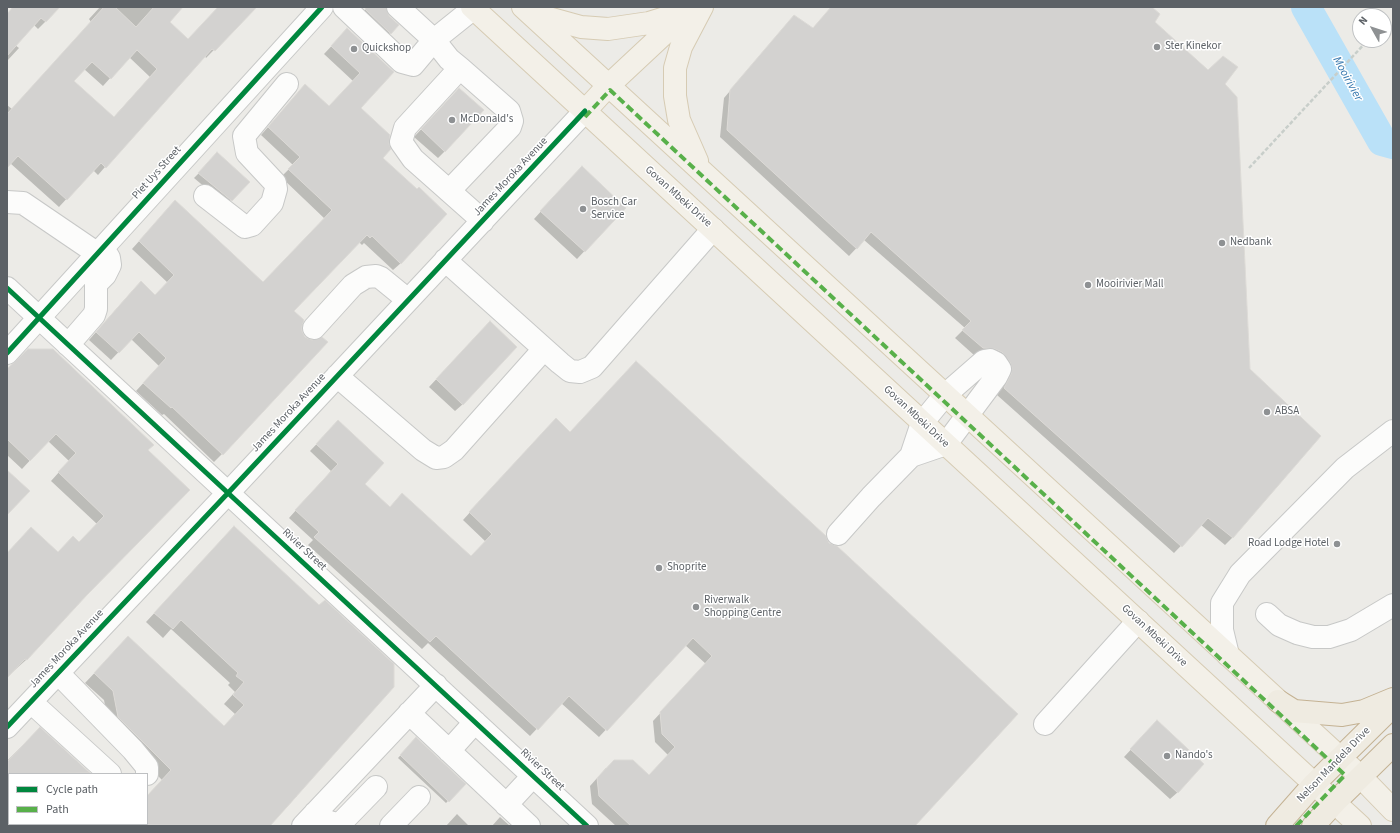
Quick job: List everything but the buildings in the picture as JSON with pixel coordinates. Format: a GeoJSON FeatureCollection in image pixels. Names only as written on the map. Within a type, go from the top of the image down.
{"type":"FeatureCollection","features":[{"type":"Feature","properties":{"kind":"highway"},"geometry":{"type":"LineString","coordinates":[[1278,701],[1294,711],[1342,715],[1364,711],[1393,699]]}},
{"type":"Feature","properties":{"kind":"highway","name":"Nelson Mandela Drive"},"geometry":{"type":"LineString","coordinates":[[1277,826],[1340,757],[1393,706]]}},
{"type":"Feature","properties":{"kind":"highway"},"geometry":{"type":"LineString","coordinates":[[1314,826],[1360,776],[1393,745]]}},
{"type":"Feature","properties":{"kind":"main road","name":"Govan Mbeki Drive"},"geometry":{"type":"LineString","coordinates":[[473,8],[1360,826]]}},
{"type":"Feature","properties":{"kind":"main road","name":"James Moroka Avenue"},"geometry":{"type":"LineString","coordinates":[[585,111],[608,86],[694,8]]}},
{"type":"Feature","properties":{"kind":"main road"},"geometry":{"type":"LineString","coordinates":[[525,9],[566,24],[608,29],[649,23],[694,8]]}},
{"type":"Feature","properties":{"kind":"main road"},"geometry":{"type":"LineString","coordinates":[[694,8],[675,68],[675,96],[684,136],[703,173]]}},
{"type":"Feature","properties":{"kind":"main road"},"geometry":{"type":"LineString","coordinates":[[525,9],[1340,757],[1393,810]]}},
{"type":"Feature","properties":{"kind":"street","name":"Piet Uys Street"},"geometry":{"type":"LineString","coordinates":[[7,353],[322,7]]}},
{"type":"Feature","properties":{"kind":"street"},"geometry":{"type":"LineString","coordinates":[[398,7],[434,40],[449,59],[509,112],[512,121],[510,127],[449,191]]}},
{"type":"Feature","properties":{"kind":"street"},"geometry":{"type":"LineString","coordinates":[[349,9],[402,62],[413,65],[434,40],[473,8]]}},
{"type":"Feature","properties":{"kind":"street"},"geometry":{"type":"LineString","coordinates":[[460,68],[404,128],[401,142],[413,159],[483,221]]}},
{"type":"Feature","properties":{"kind":"street"},"geometry":{"type":"LineString","coordinates":[[252,84],[273,102]]}},
{"type":"Feature","properties":{"kind":"street"},"geometry":{"type":"LineString","coordinates":[[205,196],[245,227],[252,225],[272,203],[276,183],[247,153],[244,143],[244,136],[286,84]]}},
{"type":"Feature","properties":{"kind":"street","name":"James Moroka Avenue"},"geometry":{"type":"LineString","coordinates":[[7,727],[585,111]]}},
{"type":"Feature","properties":{"kind":"street"},"geometry":{"type":"LineString","coordinates":[[7,202],[23,203],[109,258],[110,265],[105,275],[96,284],[96,309],[94,315],[68,345]]}},
{"type":"Feature","properties":{"kind":"street"},"geometry":{"type":"LineString","coordinates":[[445,260],[544,350],[570,371],[580,372],[592,367],[713,229]]}},
{"type":"Feature","properties":{"kind":"street"},"geometry":{"type":"LineString","coordinates":[[314,328],[353,285],[366,277],[376,276],[381,278],[408,300]]}},
{"type":"Feature","properties":{"kind":"street","name":"Rivier Street"},"geometry":{"type":"LineString","coordinates":[[7,288],[587,826]]}},
{"type":"Feature","properties":{"kind":"street"},"geometry":{"type":"LineString","coordinates":[[337,376],[424,450],[436,458],[444,457],[454,450],[544,350]]}},
{"type":"Feature","properties":{"kind":"street"},"geometry":{"type":"LineString","coordinates":[[838,534],[870,497],[911,456],[946,444],[996,378],[1000,369],[996,363],[990,360],[984,361],[945,395],[922,423],[911,456]]}},
{"type":"Feature","properties":{"kind":"street"},"geometry":{"type":"LineString","coordinates":[[1228,655],[1222,630],[1222,603],[1240,574],[1345,468],[1393,431]]}},
{"type":"Feature","properties":{"kind":"street"},"geometry":{"type":"LineString","coordinates":[[1267,614],[1278,625],[1297,633],[1312,637],[1329,637],[1352,630],[1393,605]]}},
{"type":"Feature","properties":{"kind":"street"},"geometry":{"type":"LineString","coordinates":[[1045,724],[1138,621]]}},
{"type":"Feature","properties":{"kind":"street"},"geometry":{"type":"LineString","coordinates":[[58,673],[133,750],[147,767],[146,773]]}},
{"type":"Feature","properties":{"kind":"street"},"geometry":{"type":"LineString","coordinates":[[309,820],[436,685]]}},
{"type":"Feature","properties":{"kind":"street"},"geometry":{"type":"LineString","coordinates":[[31,702],[109,773]]}},
{"type":"Feature","properties":{"kind":"street"},"geometry":{"type":"LineString","coordinates":[[409,713],[528,826]]}},
{"type":"Feature","properties":{"kind":"street"},"geometry":{"type":"LineString","coordinates":[[449,751],[475,722]]}},
{"type":"Feature","properties":{"kind":"street"},"geometry":{"type":"LineString","coordinates":[[506,805],[533,776]]}},
{"type":"Feature","properties":{"kind":"street"},"geometry":{"type":"LineString","coordinates":[[309,820],[336,824],[341,823],[376,787]]}},
{"type":"Feature","properties":{"kind":"street"},"geometry":{"type":"LineString","coordinates":[[391,826],[419,797]]}},
{"type":"Feature","properties":{"kind":"path"},"geometry":{"type":"LineString","coordinates":[[1249,168],[1361,48]]}},
{"type":"Feature","properties":{"kind":"waterway","name":"Mooirivier"},"geometry":{"type":"LineString","coordinates":[[1306,7],[1382,141],[1393,144]]}},
{"type":"Feature","properties":{"kind":"marked path"},"geometry":{"type":"LineString","coordinates":[[585,117],[610,90],[1345,775],[1296,826]]}},
{"type":"Feature","properties":{"kind":"cycle path"},"geometry":{"type":"LineString","coordinates":[[7,353],[322,7]]}},
{"type":"Feature","properties":{"kind":"cycle path"},"geometry":{"type":"LineString","coordinates":[[7,727],[585,111]]}},
{"type":"Feature","properties":{"kind":"cycle path"},"geometry":{"type":"LineString","coordinates":[[7,288],[587,826]]}},
{"type":"Feature","properties":{"kind":"place","name":"Ster Kinekor"},"geometry":{"type":"Point","coordinates":[1157,47]}},
{"type":"Feature","properties":{"kind":"place","name":"Quickshop"},"geometry":{"type":"Point","coordinates":[354,49]}},
{"type":"Feature","properties":{"kind":"place","name":"McDonald's"},"geometry":{"type":"Point","coordinates":[452,120]}},
{"type":"Feature","properties":{"kind":"place","name":"Bosch Car Service"},"geometry":{"type":"Point","coordinates":[583,209]}},
{"type":"Feature","properties":{"kind":"place","name":"Nedbank"},"geometry":{"type":"Point","coordinates":[1222,243]}},
{"type":"Feature","properties":{"kind":"place","name":"Mooirivier Mall"},"geometry":{"type":"Point","coordinates":[1088,285]}},
{"type":"Feature","properties":{"kind":"place","name":"ABSA"},"geometry":{"type":"Point","coordinates":[1267,412]}},
{"type":"Feature","properties":{"kind":"place","name":"Road Lodge Hotel"},"geometry":{"type":"Point","coordinates":[1337,544]}},
{"type":"Feature","properties":{"kind":"place","name":"Shoprite"},"geometry":{"type":"Point","coordinates":[659,568]}},
{"type":"Feature","properties":{"kind":"place","name":"Riverwalk Shopping Centre"},"geometry":{"type":"Point","coordinates":[696,607]}},
{"type":"Feature","properties":{"kind":"place","name":"Nando's"},"geometry":{"type":"Point","coordinates":[1167,756]}}]}
